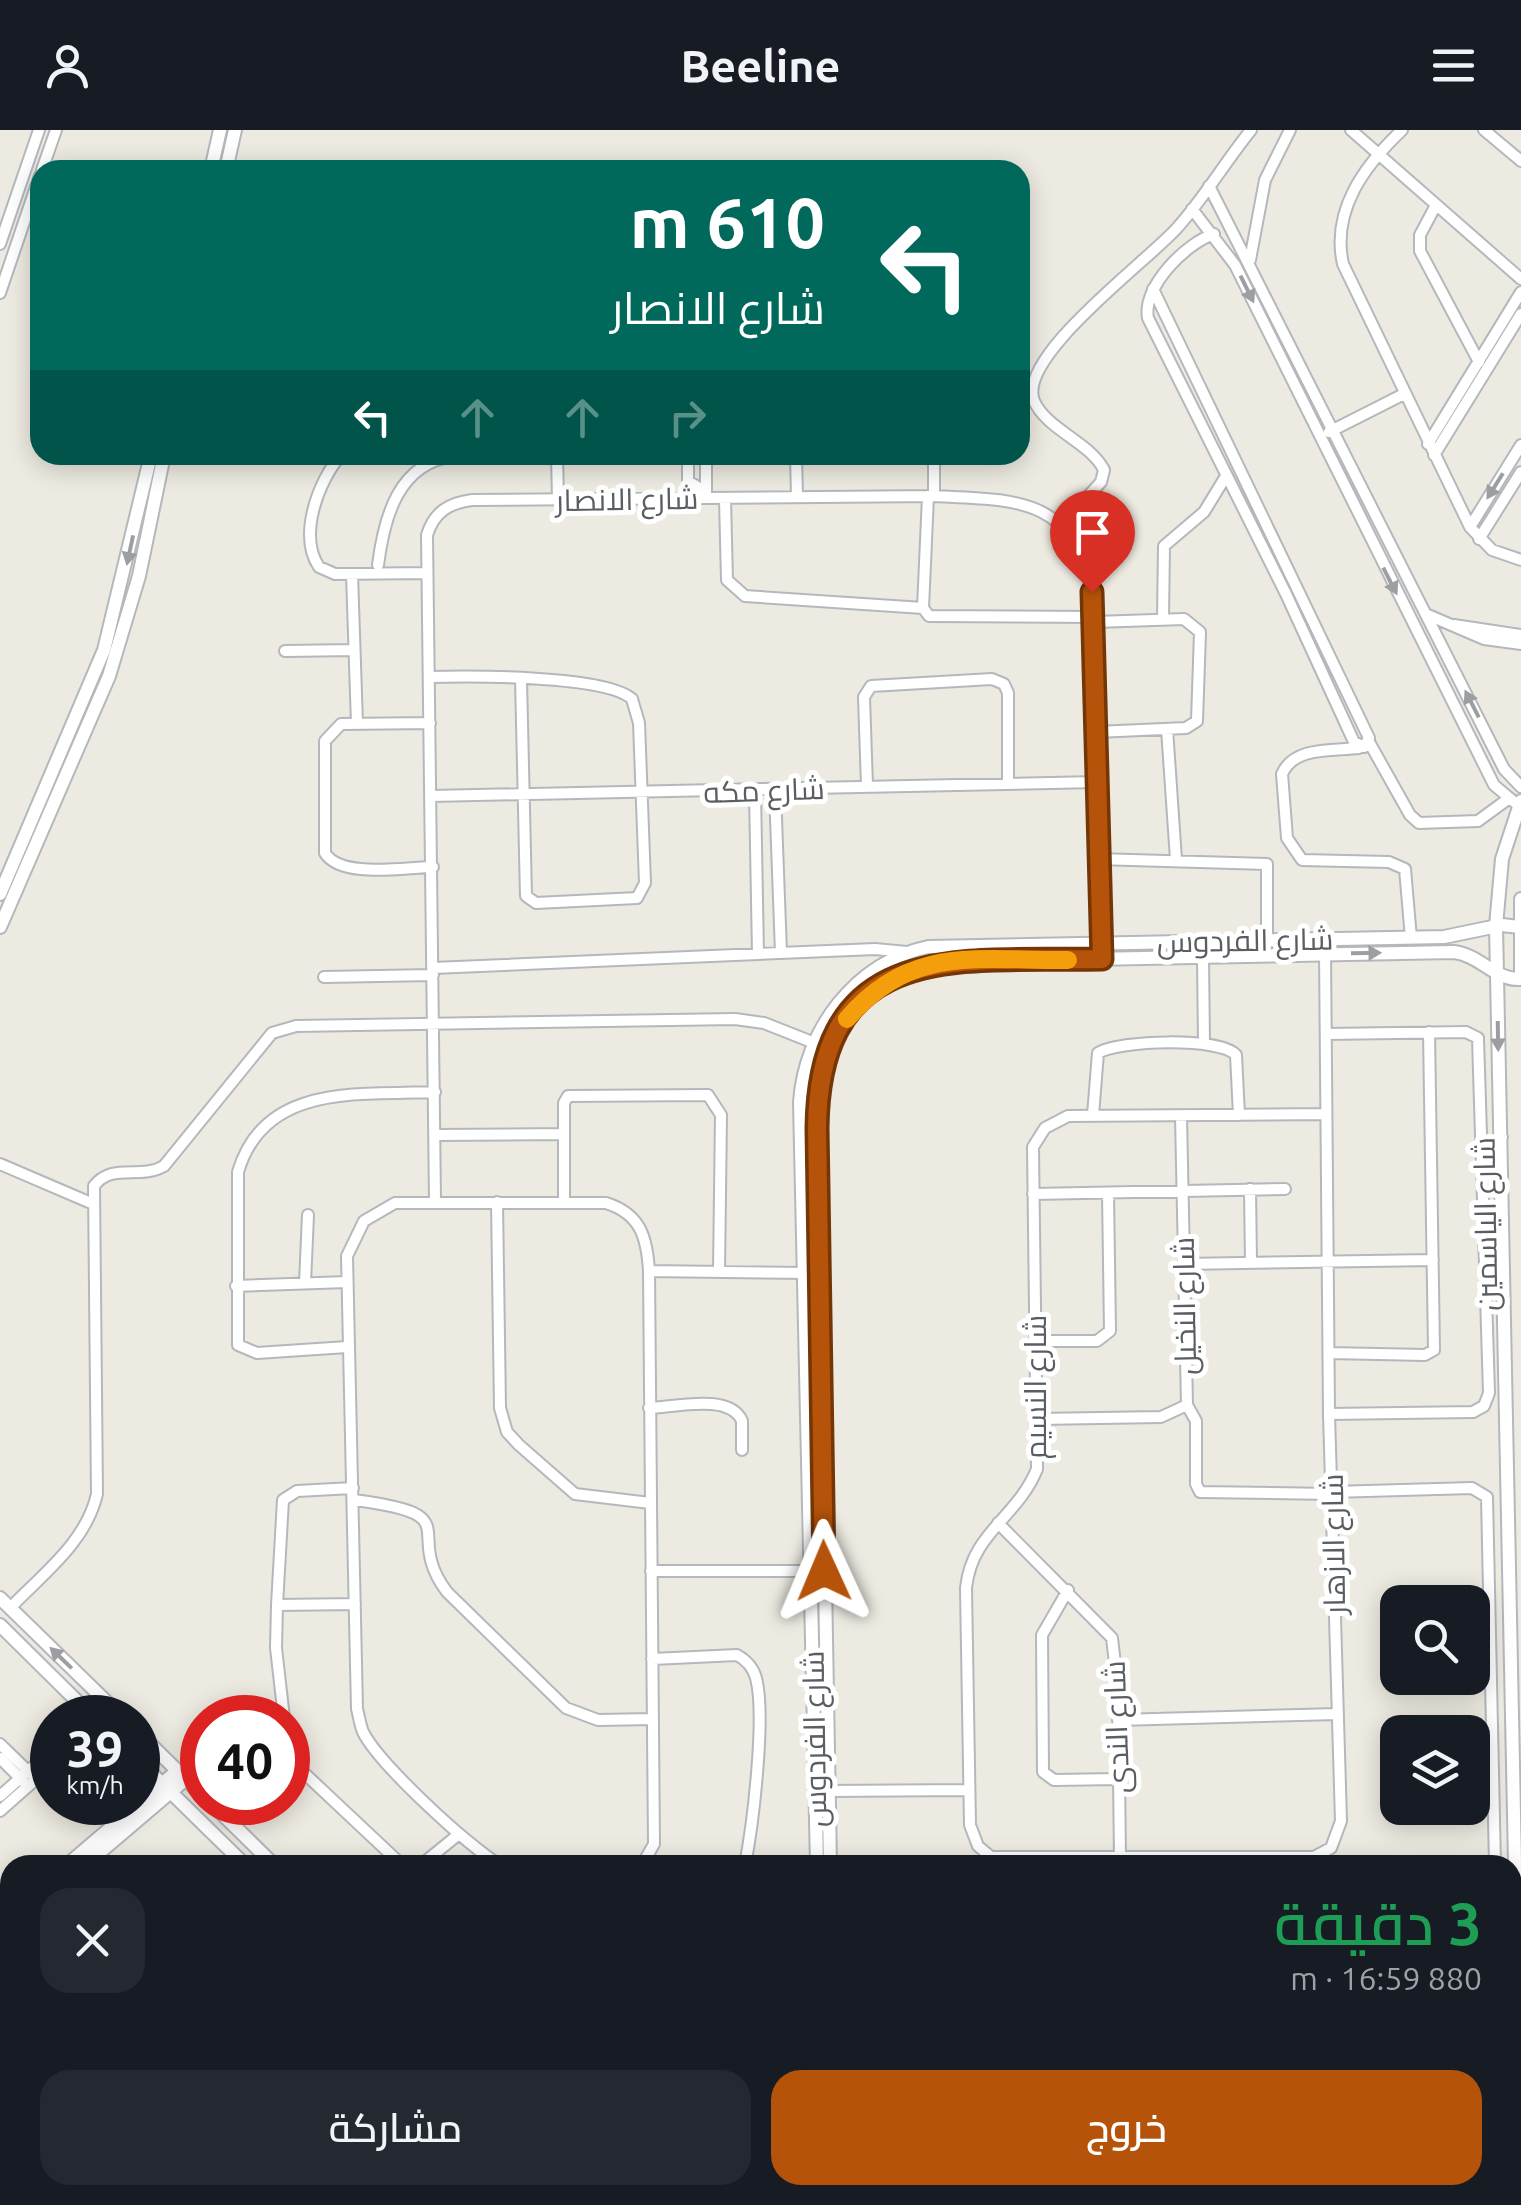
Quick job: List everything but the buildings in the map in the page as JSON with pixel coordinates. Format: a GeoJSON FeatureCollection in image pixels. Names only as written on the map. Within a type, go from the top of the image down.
{"type":"FeatureCollection","features":[{"type":"Feature","properties":{"kind":"street"},"geometry":{"type":"LineString","coordinates":[[0,244],[39,130]]}},
{"type":"Feature","properties":{"kind":"street"},"geometry":{"type":"LineString","coordinates":[[46,160],[56,130]]}},
{"type":"Feature","properties":{"kind":"street"},"geometry":{"type":"LineString","coordinates":[[212,160],[220,130]]}},
{"type":"Feature","properties":{"kind":"street"},"geometry":{"type":"LineString","coordinates":[[228,160],[235,130]]}},
{"type":"Feature","properties":{"kind":"street"},"geometry":{"type":"LineString","coordinates":[[1102,959],[1095,620],[1088,572],[1061,526],[1101,482],[1104,470],[1036,404],[1034,378],[1071,328],[1192,209],[1251,130]]}},
{"type":"Feature","properties":{"kind":"street"},"geometry":{"type":"LineString","coordinates":[[1250,261],[1265,180],[1290,130]]}},
{"type":"Feature","properties":{"kind":"street"},"geometry":{"type":"LineString","coordinates":[[1351,130],[1521,278]]}},
{"type":"Feature","properties":{"kind":"street"},"geometry":{"type":"LineString","coordinates":[[1402,130],[1377,153],[1342,217],[1338,244],[1343,264],[1470,526],[1480,539],[1506,558],[1521,560]]}},
{"type":"Feature","properties":{"kind":"street"},"geometry":{"type":"LineString","coordinates":[[1484,130],[1521,161]]}},
{"type":"Feature","properties":{"kind":"street"},"geometry":{"type":"LineString","coordinates":[[1209,186],[1504,769],[1521,787]]}},
{"type":"Feature","properties":{"kind":"street"},"geometry":{"type":"LineString","coordinates":[[0,293],[30,205]]}},
{"type":"Feature","properties":{"kind":"street"},"geometry":{"type":"LineString","coordinates":[[1436,205],[1420,235],[1420,251],[1478,362]]}},
{"type":"Feature","properties":{"kind":"street"},"geometry":{"type":"LineString","coordinates":[[1192,209],[1214,234],[1296,387],[1490,776],[1516,803]]}},
{"type":"Feature","properties":{"kind":"street"},"geometry":{"type":"LineString","coordinates":[[1214,234],[1195,244],[1153,289],[1147,303],[1148,318],[1364,745],[1410,815],[1419,822],[1478,821],[1516,803]]}},
{"type":"Feature","properties":{"kind":"street"},"geometry":{"type":"LineString","coordinates":[[1153,289],[1364,745]]}},
{"type":"Feature","properties":{"kind":"street"},"geometry":{"type":"LineString","coordinates":[[1428,444],[1521,292]]}},
{"type":"Feature","properties":{"kind":"street"},"geometry":{"type":"LineString","coordinates":[[1434,456],[1521,314]]}},
{"type":"Feature","properties":{"kind":"street"},"geometry":{"type":"LineString","coordinates":[[1296,387],[1310,381]]}},
{"type":"Feature","properties":{"kind":"street"},"geometry":{"type":"LineString","coordinates":[[1319,437],[1404,394]]}},
{"type":"Feature","properties":{"kind":"street"},"geometry":{"type":"LineString","coordinates":[[1470,526],[1521,445]]}},
{"type":"Feature","properties":{"kind":"street"},"geometry":{"type":"LineString","coordinates":[[0,894],[104,650],[149,465]]}},
{"type":"Feature","properties":{"kind":"street"},"geometry":{"type":"LineString","coordinates":[[0,927],[117,654],[162,465]]}},
{"type":"Feature","properties":{"kind":"street"},"geometry":{"type":"LineString","coordinates":[[334,465],[322,482],[311,544],[319,567],[352,574],[426,572]]}},
{"type":"Feature","properties":{"kind":"street"},"geometry":{"type":"LineString","coordinates":[[378,565],[384,520],[396,494],[419,470],[432,465]]}},
{"type":"Feature","properties":{"kind":"street"},"geometry":{"type":"LineString","coordinates":[[557,465],[558,500]]}},
{"type":"Feature","properties":{"kind":"street"},"geometry":{"type":"LineString","coordinates":[[688,465],[688,482],[706,496]]}},
{"type":"Feature","properties":{"kind":"street"},"geometry":{"type":"LineString","coordinates":[[706,465],[706,496]]}},
{"type":"Feature","properties":{"kind":"street"},"geometry":{"type":"LineString","coordinates":[[796,465],[797,497]]}},
{"type":"Feature","properties":{"kind":"street"},"geometry":{"type":"LineString","coordinates":[[923,608],[933,465]]}},
{"type":"Feature","properties":{"kind":"street"},"geometry":{"type":"LineString","coordinates":[[1480,539],[1521,472]]}},
{"type":"Feature","properties":{"kind":"street"},"geometry":{"type":"LineString","coordinates":[[1162,618],[1164,546],[1204,512],[1226,476]]}},
{"type":"Feature","properties":{"kind":"street","name":"شارع الانصار"},"geometry":{"type":"LineString","coordinates":[[434,1201],[433,868],[426,572],[430,526],[450,504],[472,500],[706,496],[931,496],[1031,504],[1061,526]]}},
{"type":"Feature","properties":{"kind":"street"},"geometry":{"type":"LineString","coordinates":[[725,499],[727,580],[745,596],[923,608],[934,618],[1162,618],[1192,622],[1200,632],[1201,713],[1186,728],[1096,732]]}},
{"type":"Feature","properties":{"kind":"street"},"geometry":{"type":"LineString","coordinates":[[352,574],[357,724]]}},
{"type":"Feature","properties":{"kind":"street"},"geometry":{"type":"LineString","coordinates":[[1428,615],[1484,639],[1521,644]]}},
{"type":"Feature","properties":{"kind":"street"},"geometry":{"type":"LineString","coordinates":[[1451,626],[1461,623],[1521,635]]}},
{"type":"Feature","properties":{"kind":"street"},"geometry":{"type":"LineString","coordinates":[[285,651],[354,650]]}},
{"type":"Feature","properties":{"kind":"street"},"geometry":{"type":"LineString","coordinates":[[429,677],[521,679],[610,688],[626,694],[639,723],[645,882],[636,898],[536,903],[524,890],[521,679]]}},
{"type":"Feature","properties":{"kind":"street"},"geometry":{"type":"LineString","coordinates":[[867,786],[864,697],[871,686],[992,678],[1004,684],[1008,693],[1008,784]]}},
{"type":"Feature","properties":{"kind":"street"},"geometry":{"type":"LineString","coordinates":[[430,723],[341,724],[325,741],[324,853],[330,861],[345,867],[433,868]]}},
{"type":"Feature","properties":{"kind":"street"},"geometry":{"type":"LineString","coordinates":[[1167,729],[1176,859]]}},
{"type":"Feature","properties":{"kind":"street"},"geometry":{"type":"LineString","coordinates":[[1364,745],[1304,754],[1286,764],[1282,774],[1287,838],[1302,860],[1398,863],[1405,868],[1411,938]]}},
{"type":"Feature","properties":{"kind":"street","name":"شارع مكه"},"geometry":{"type":"LineString","coordinates":[[431,796],[1096,782]]}},
{"type":"Feature","properties":{"kind":"street"},"geometry":{"type":"LineString","coordinates":[[775,791],[781,953]]}},
{"type":"Feature","properties":{"kind":"street"},"geometry":{"type":"LineString","coordinates":[[754,792],[758,954]]}},
{"type":"Feature","properties":{"kind":"street"},"geometry":{"type":"LineString","coordinates":[[1513,1855],[1496,926],[1502,859],[1516,803]]}},
{"type":"Feature","properties":{"kind":"street"},"geometry":{"type":"LineString","coordinates":[[1097,859],[1266,864],[1267,941]]}},
{"type":"Feature","properties":{"kind":"street"},"geometry":{"type":"LineString","coordinates":[[1521,899],[1521,976]]}},
{"type":"Feature","properties":{"kind":"street","name":"شارع الفردوس"},"geometry":{"type":"LineString","coordinates":[[812,1273],[820,1076],[828,1046],[856,1010],[890,979],[928,964],[1203,956],[1458,935],[1496,926],[1520,929]]}},
{"type":"Feature","properties":{"kind":"street","name":"شارع الفردوس"},"geometry":{"type":"LineString","coordinates":[[818,1855],[822,1791],[812,1273],[800,1102],[812,1042],[853,989],[888,960],[908,952],[952,945],[1101,941],[1267,941],[1466,953],[1498,974],[1521,976]]}},
{"type":"Feature","properties":{"kind":"street","name":"شارع الازهار"},"geometry":{"type":"LineString","coordinates":[[1318,1855],[1336,1840],[1340,1820],[1329,1414],[1325,947]]}},
{"type":"Feature","properties":{"kind":"street"},"geometry":{"type":"LineString","coordinates":[[324,977],[781,953],[908,952]]}},
{"type":"Feature","properties":{"kind":"street"},"geometry":{"type":"LineString","coordinates":[[1203,956],[1204,1044]]}},
{"type":"Feature","properties":{"kind":"street"},"geometry":{"type":"LineString","coordinates":[[99,1695],[5,1603],[71,1546],[92,1513],[97,1494],[91,1204],[94,1186],[107,1174],[148,1173],[164,1166],[272,1033],[296,1026],[735,1018],[764,1023],[812,1042]]}},
{"type":"Feature","properties":{"kind":"street"},"geometry":{"type":"LineString","coordinates":[[1329,1353],[1425,1355],[1434,1350],[1429,1032]]}},
{"type":"Feature","properties":{"kind":"street","name":"شارع الياسمين"},"geometry":{"type":"LineString","coordinates":[[1326,1034],[1466,1032],[1478,1038],[1489,1398],[1473,1412],[1329,1414]]}},
{"type":"Feature","properties":{"kind":"street"},"geometry":{"type":"LineString","coordinates":[[1093,1115],[1095,1058],[1103,1050],[1204,1044],[1224,1045],[1236,1055],[1239,1115]]}},
{"type":"Feature","properties":{"kind":"street"},"geometry":{"type":"LineString","coordinates":[[347,1347],[257,1353],[242,1350],[235,1334],[238,1172],[251,1139],[292,1105],[309,1100],[435,1092]]}},
{"type":"Feature","properties":{"kind":"street"},"geometry":{"type":"LineString","coordinates":[[564,1200],[564,1104],[577,1093],[698,1094],[715,1101],[721,1115],[719,1271]]}},
{"type":"Feature","properties":{"kind":"street","name":"شارع النسيم"},"geometry":{"type":"LineString","coordinates":[[992,1855],[984,1852],[970,1825],[966,1588],[972,1555],[1022,1497],[1037,1470],[1032,1159],[1038,1136],[1055,1121],[1093,1115],[1326,1114]]}},
{"type":"Feature","properties":{"kind":"street","name":"شارع النخيل"},"geometry":{"type":"LineString","coordinates":[[1038,1419],[1161,1417],[1186,1404],[1181,1116]]}},
{"type":"Feature","properties":{"kind":"street"},"geometry":{"type":"LineString","coordinates":[[435,1134],[563,1134]]}},
{"type":"Feature","properties":{"kind":"street"},"geometry":{"type":"LineString","coordinates":[[1483,1152],[1500,1137]]}},
{"type":"Feature","properties":{"kind":"street"},"geometry":{"type":"LineString","coordinates":[[0,1164],[91,1204]]}},
{"type":"Feature","properties":{"kind":"street"},"geometry":{"type":"LineString","coordinates":[[1250,1189],[1251,1263]]}},
{"type":"Feature","properties":{"kind":"street"},"geometry":{"type":"LineString","coordinates":[[1033,1194],[1286,1189]]}},
{"type":"Feature","properties":{"kind":"street"},"geometry":{"type":"LineString","coordinates":[[1036,1342],[1097,1341],[1110,1332],[1108,1194]]}},
{"type":"Feature","properties":{"kind":"street"},"geometry":{"type":"LineString","coordinates":[[496,1202],[502,1422],[518,1446],[575,1494],[650,1503]]}},
{"type":"Feature","properties":{"kind":"street"},"geometry":{"type":"LineString","coordinates":[[487,1855],[460,1834],[378,1752],[361,1727],[347,1256],[364,1221],[396,1203],[606,1203],[634,1218],[643,1231],[649,1272],[654,1844],[648,1855]]}},
{"type":"Feature","properties":{"kind":"street"},"geometry":{"type":"LineString","coordinates":[[306,1284],[308,1216]]}},
{"type":"Feature","properties":{"kind":"street"},"geometry":{"type":"LineString","coordinates":[[1183,1264],[1433,1260]]}},
{"type":"Feature","properties":{"kind":"street"},"geometry":{"type":"LineString","coordinates":[[649,1272],[812,1273]]}},
{"type":"Feature","properties":{"kind":"street"},"geometry":{"type":"LineString","coordinates":[[236,1286],[347,1282]]}},
{"type":"Feature","properties":{"kind":"street"},"geometry":{"type":"LineString","coordinates":[[1488,1366],[1506,1366]]}},
{"type":"Feature","properties":{"kind":"street"},"geometry":{"type":"LineString","coordinates":[[649,1408],[720,1404],[732,1408],[742,1421],[742,1450]]}},
{"type":"Feature","properties":{"kind":"street"},"geometry":{"type":"LineString","coordinates":[[1186,1404],[1196,1421],[1196,1484],[1200,1492],[1478,1490],[1490,1505],[1495,1855]]}},
{"type":"Feature","properties":{"kind":"street"},"geometry":{"type":"LineString","coordinates":[[281,1695],[276,1648],[283,1500],[297,1490],[353,1494],[420,1514],[427,1523],[436,1572],[447,1592],[566,1708],[598,1720],[652,1718]]}},
{"type":"Feature","properties":{"kind":"street","name":"شارع الندى"},"geometry":{"type":"LineString","coordinates":[[998,1523],[1112,1638],[1118,1720],[1120,1855]]}},
{"type":"Feature","properties":{"kind":"street"},"geometry":{"type":"LineString","coordinates":[[651,1571],[818,1571]]}},
{"type":"Feature","properties":{"kind":"street"},"geometry":{"type":"LineString","coordinates":[[1491,1572],[1509,1572]]}},
{"type":"Feature","properties":{"kind":"street"},"geometry":{"type":"LineString","coordinates":[[1068,1590],[1042,1636],[1044,1772],[1054,1780],[1118,1779]]}},
{"type":"Feature","properties":{"kind":"street"},"geometry":{"type":"LineString","coordinates":[[277,1605],[355,1604]]}},
{"type":"Feature","properties":{"kind":"street"},"geometry":{"type":"LineString","coordinates":[[0,1625],[69,1695]]}},
{"type":"Feature","properties":{"kind":"street"},"geometry":{"type":"LineString","coordinates":[[652,1658],[736,1654],[747,1661],[756,1677],[756,1776],[746,1855]]}},
{"type":"Feature","properties":{"kind":"street"},"geometry":{"type":"LineString","coordinates":[[1118,1720],[1338,1714]]}},
{"type":"Feature","properties":{"kind":"street"},"geometry":{"type":"LineString","coordinates":[[0,1744],[28,1779]]}},
{"type":"Feature","properties":{"kind":"street"},"geometry":{"type":"LineString","coordinates":[[160,1754],[180,1773]]}},
{"type":"Feature","properties":{"kind":"street"},"geometry":{"type":"LineString","coordinates":[[0,1758],[28,1779]]}},
{"type":"Feature","properties":{"kind":"street"},"geometry":{"type":"LineString","coordinates":[[0,1811],[30,1777]]}},
{"type":"Feature","properties":{"kind":"street"},"geometry":{"type":"LineString","coordinates":[[80,1855],[180,1777]]}},
{"type":"Feature","properties":{"kind":"street"},"geometry":{"type":"LineString","coordinates":[[0,1796],[28,1779]]}},
{"type":"Feature","properties":{"kind":"street"},"geometry":{"type":"LineString","coordinates":[[310,1779],[391,1855]]}},
{"type":"Feature","properties":{"kind":"street"},"geometry":{"type":"LineString","coordinates":[[160,1782],[235,1855]]}},
{"type":"Feature","properties":{"kind":"street"},"geometry":{"type":"LineString","coordinates":[[96,1855],[166,1788]]}},
{"type":"Feature","properties":{"kind":"street"},"geometry":{"type":"LineString","coordinates":[[822,1791],[969,1790]]}},
{"type":"Feature","properties":{"kind":"street","name":"شارع الفردوس"},"geometry":{"type":"LineString","coordinates":[[822,1791],[829,1855]]}},
{"type":"Feature","properties":{"kind":"street"},"geometry":{"type":"LineString","coordinates":[[233,1825],[264,1855]]}},
{"type":"Feature","properties":{"kind":"street"},"geometry":{"type":"LineString","coordinates":[[434,1855],[460,1834]]}},
{"type":"Feature","properties":{"kind":"slow traffic"},"geometry":{"type":"LineString","coordinates":[[847,1019],[879,987],[916,966],[989,960],[1068,960]]}},
{"type":"Feature","properties":{"kind":"route"},"geometry":{"type":"LineString","coordinates":[[824,1571],[817,1128],[822,1061],[835,1034],[856,1010],[879,987],[916,966],[989,960],[1102,959],[1092,592]]}}]}
